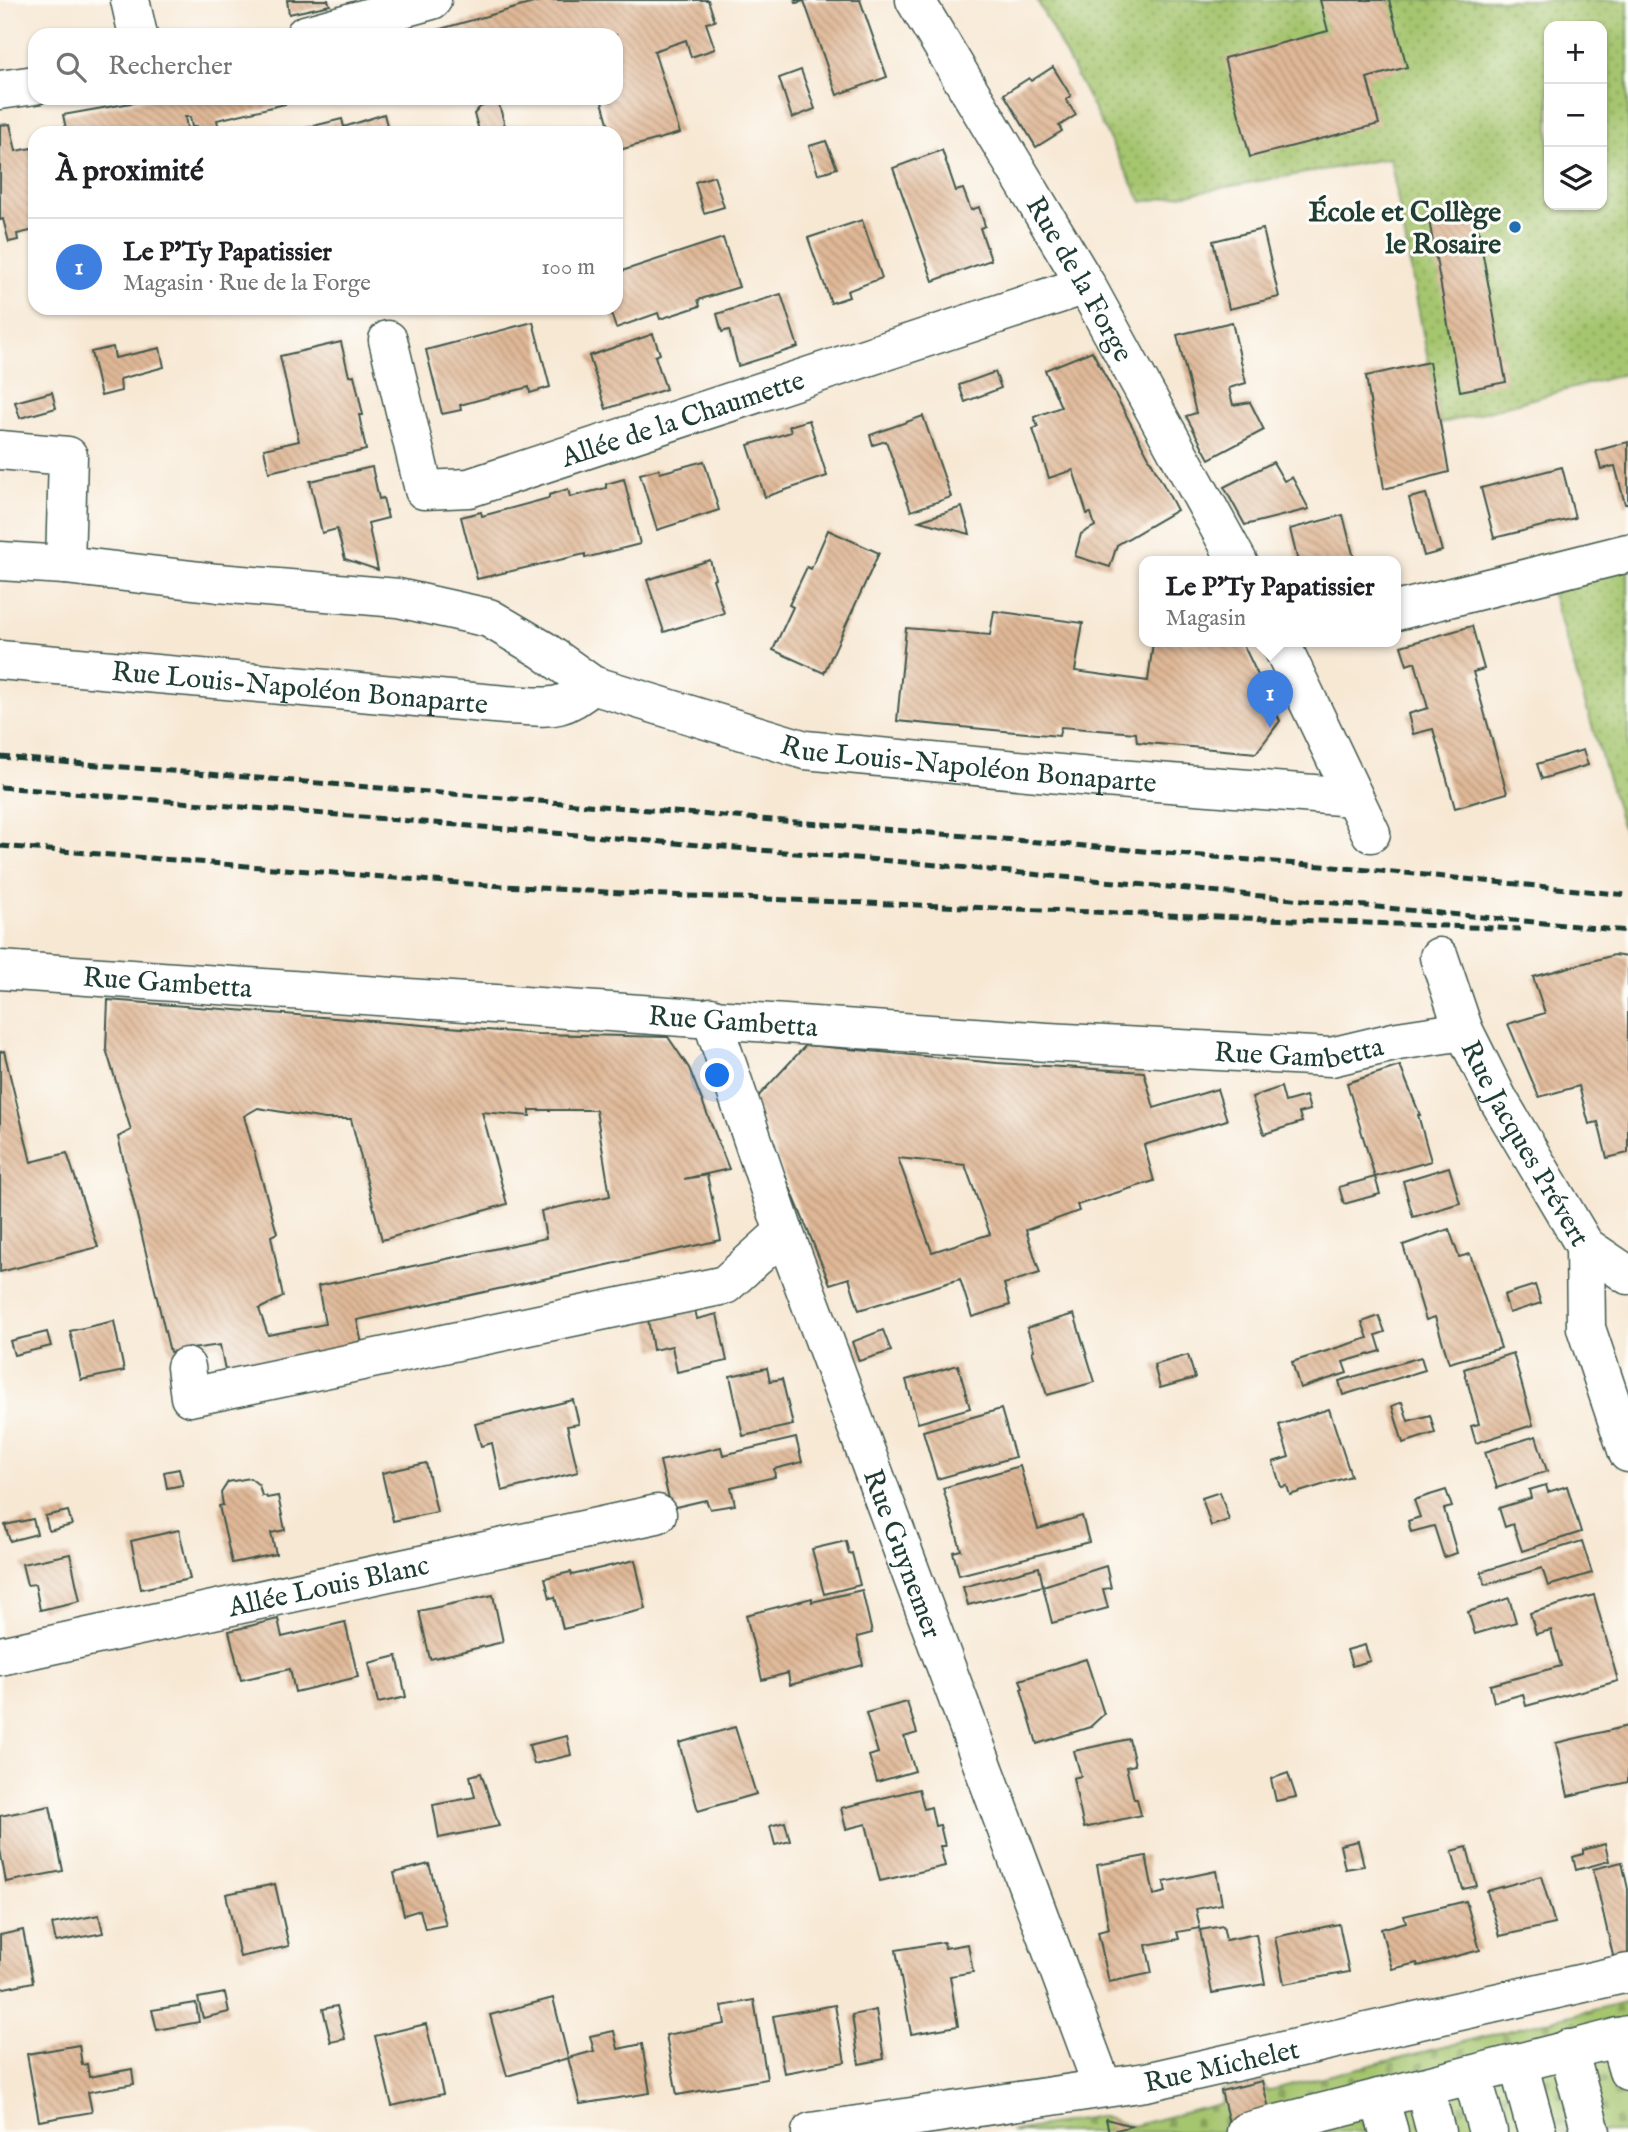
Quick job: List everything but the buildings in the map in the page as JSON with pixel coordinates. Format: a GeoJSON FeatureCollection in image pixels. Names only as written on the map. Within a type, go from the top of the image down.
{"type":"FeatureCollection","features":[{"type":"Feature","properties":{"kind":"street"},"geometry":{"type":"LineString","coordinates":[[130,0],[136,28]]}},
{"type":"Feature","properties":{"kind":"street"},"geometry":{"type":"LineString","coordinates":[[330,28],[432,0]]}},
{"type":"Feature","properties":{"kind":"street","name":"Rue de la Forge"},"geometry":{"type":"LineString","coordinates":[[921,2],[1086,285],[1235,556]]}},
{"type":"Feature","properties":{"kind":"street"},"geometry":{"type":"LineString","coordinates":[[0,90],[28,86]]}},
{"type":"Feature","properties":{"kind":"street","name":"Allée de la Chaumette"},"geometry":{"type":"LineString","coordinates":[[388,340],[424,490],[469,488],[1086,285]]}},
{"type":"Feature","properties":{"kind":"street"},"geometry":{"type":"LineString","coordinates":[[0,450],[68,456],[65,565]]}},
{"type":"Feature","properties":{"kind":"street"},"geometry":{"type":"LineString","coordinates":[[1401,610],[1628,553]]}},
{"type":"Feature","properties":{"kind":"street","name":"Rue Louis-Napoléon Bonaparte"},"geometry":{"type":"LineString","coordinates":[[0,561],[398,598],[489,618],[543,650],[592,685],[805,750],[1092,777],[1353,797]]}},
{"type":"Feature","properties":{"kind":"street"},"geometry":{"type":"LineString","coordinates":[[1282,647],[1371,832]]}},
{"type":"Feature","properties":{"kind":"street","name":"Rue Louis-Napoléon Bonaparte"},"geometry":{"type":"LineString","coordinates":[[0,660],[506,705],[561,707],[579,697],[592,685]]}},
{"type":"Feature","properties":{"kind":"street","name":"Rue Jacques Prévert"},"geometry":{"type":"LineString","coordinates":[[1439,957],[1464,1031],[1498,1099],[1586,1246],[1586,1328],[1628,1453]]}},
{"type":"Feature","properties":{"kind":"street","name":"Rue Gambetta"},"geometry":{"type":"LineString","coordinates":[[0,970],[1046,1042],[1331,1057],[1398,1041],[1464,1031]]}},
{"type":"Feature","properties":{"kind":"street","name":"Rue Guynemer"},"geometry":{"type":"LineString","coordinates":[[711,1017],[785,1232],[1104,2088]]}},
{"type":"Feature","properties":{"kind":"street"},"geometry":{"type":"LineString","coordinates":[[186,1367],[190,1397],[725,1285],[785,1232]]}},
{"type":"Feature","properties":{"kind":"street"},"geometry":{"type":"LineString","coordinates":[[1586,1246],[1628,1275]]}},
{"type":"Feature","properties":{"kind":"street","name":"Allée Louis Blanc"},"geometry":{"type":"LineString","coordinates":[[0,1656],[657,1514]]}},
{"type":"Feature","properties":{"kind":"street","name":"Rue Michelet"},"geometry":{"type":"LineString","coordinates":[[811,2132],[1146,2082],[1628,1973]]}},
{"type":"Feature","properties":{"kind":"street"},"geometry":{"type":"LineString","coordinates":[[1253,2127],[1294,2126],[1384,2115],[1423,2087],[1568,2049],[1625,2048]]}},
{"type":"Feature","properties":{"kind":"street"},"geometry":{"type":"LineString","coordinates":[[1568,2049],[1591,2132]]}},
{"type":"Feature","properties":{"kind":"street"},"geometry":{"type":"LineString","coordinates":[[1518,2063],[1537,2132]]}},
{"type":"Feature","properties":{"kind":"street"},"geometry":{"type":"LineString","coordinates":[[1472,2074],[1488,2132]]}},
{"type":"Feature","properties":{"kind":"street"},"geometry":{"type":"LineString","coordinates":[[1423,2087],[1436,2132]]}},
{"type":"Feature","properties":{"kind":"green space","name":"École et Collège le Rosaire"},"geometry":{"type":"Polygon","coordinates":[[[1037,0],[1628,0],[1628,373],[1440,424],[1390,158],[1142,202],[1037,0]]]}},
{"type":"Feature","properties":{"kind":"green space"},"geometry":{"type":"Polygon","coordinates":[[[1628,553],[1628,845],[1546,574],[1628,553]]]}},
{"type":"Feature","properties":{"kind":"green space"},"geometry":{"type":"Polygon","coordinates":[[[1628,2001],[1628,2132],[1010,2132],[1099,2116],[1132,2126],[1223,2103],[1221,2091],[1262,2081],[1266,2091],[1628,2001]]]}},
{"type":"Feature","properties":{"kind":"railway"},"geometry":{"type":"LineString","coordinates":[[0,757],[1404,873],[1628,895]]}},
{"type":"Feature","properties":{"kind":"railway"},"geometry":{"type":"LineString","coordinates":[[0,787],[916,863],[1628,931]]}},
{"type":"Feature","properties":{"kind":"railway"},"geometry":{"type":"LineString","coordinates":[[0,846],[470,884],[640,894],[1520,929]]}},
{"type":"Feature","properties":{"kind":"place","name":"École et Collège le Rosaire"},"geometry":{"type":"Point","coordinates":[1515,227]}},
{"type":"Feature","properties":{"kind":"place","name":"Le P'Ty Papatissier"},"geometry":{"type":"Point","coordinates":[1270,728]}}]}
